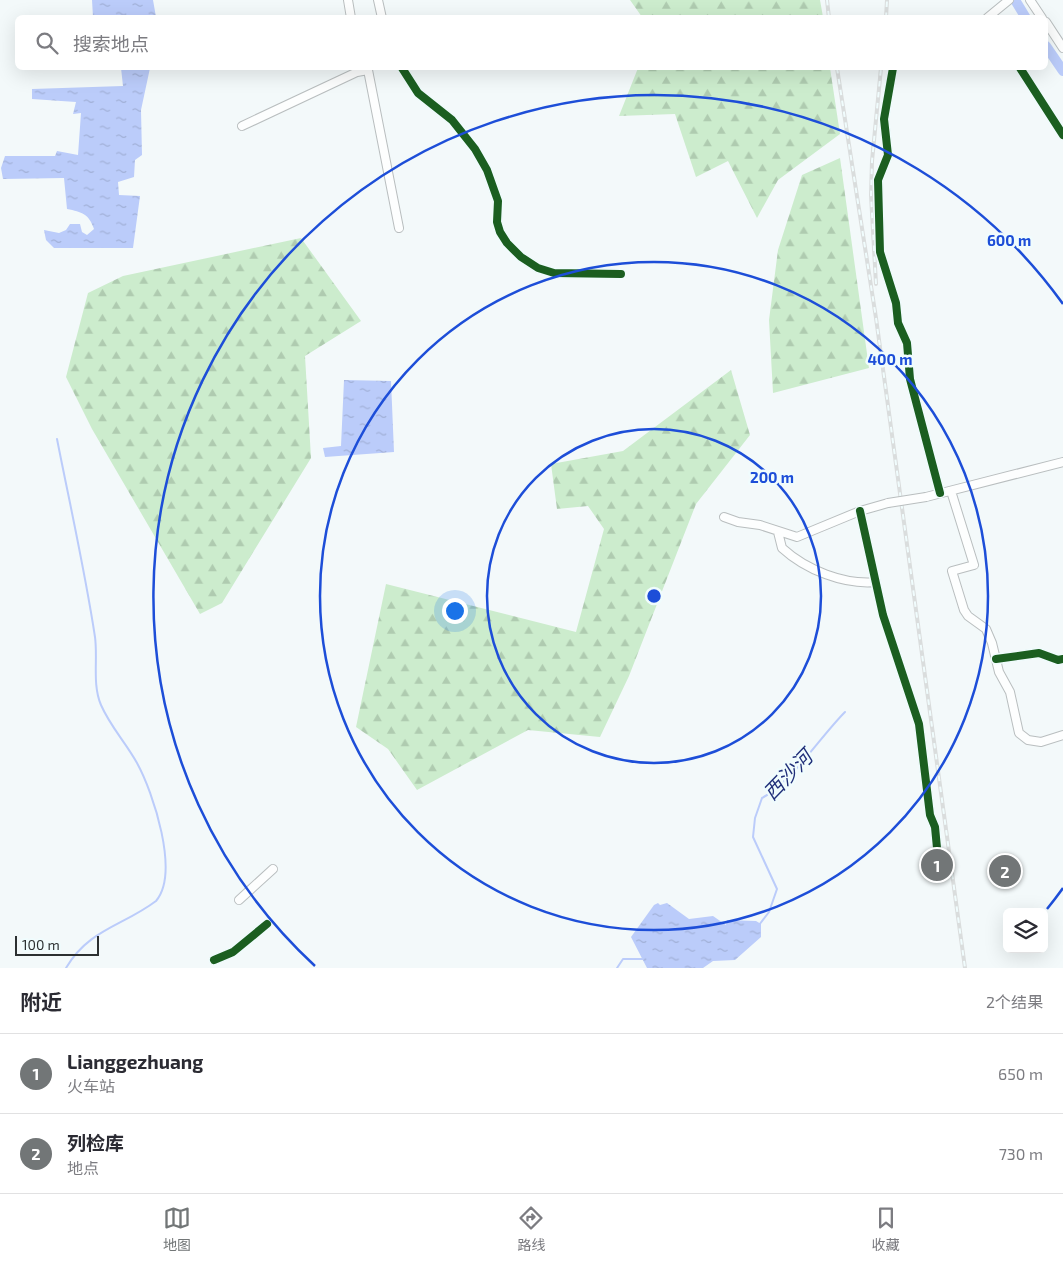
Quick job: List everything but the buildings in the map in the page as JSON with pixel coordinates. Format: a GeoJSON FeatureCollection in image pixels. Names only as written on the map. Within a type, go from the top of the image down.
{"type":"FeatureCollection","features":[{"type":"Feature","properties":{"kind":"street"},"geometry":{"type":"LineString","coordinates":[[348,0],[350,15]]}},
{"type":"Feature","properties":{"kind":"street"},"geometry":{"type":"LineString","coordinates":[[378,0],[381,15]]}},
{"type":"Feature","properties":{"kind":"street"},"geometry":{"type":"LineString","coordinates":[[1030,0],[1040,15]]}},
{"type":"Feature","properties":{"kind":"street"},"geometry":{"type":"LineString","coordinates":[[990,15],[1007,1]]}},
{"type":"Feature","properties":{"kind":"street"},"geometry":{"type":"LineString","coordinates":[[1048,25],[1063,48]]}},
{"type":"Feature","properties":{"kind":"street"},"geometry":{"type":"LineString","coordinates":[[242,126],[360,70]]}},
{"type":"Feature","properties":{"kind":"street"},"geometry":{"type":"LineString","coordinates":[[368,70],[399,228]]}},
{"type":"Feature","properties":{"kind":"street"},"geometry":{"type":"LineString","coordinates":[[403,70],[418,93],[452,120],[475,149],[487,170],[498,201],[497,222],[500,232],[507,243],[521,257],[538,268],[554,273],[621,274]]}},
{"type":"Feature","properties":{"kind":"street"},"geometry":{"type":"LineString","coordinates":[[893,70],[884,119],[888,155],[878,180],[880,252],[896,303],[898,323],[907,343],[910,379],[940,494]]}},
{"type":"Feature","properties":{"kind":"street"},"geometry":{"type":"LineString","coordinates":[[1021,70],[1063,135]]}},
{"type":"Feature","properties":{"kind":"street"},"geometry":{"type":"LineString","coordinates":[[724,517],[797,537],[860,511],[888,503],[940,494],[1063,462]]}},
{"type":"Feature","properties":{"kind":"street"},"geometry":{"type":"LineString","coordinates":[[951,491],[974,565],[952,571],[964,610],[968,616],[986,629],[999,672],[1010,692],[1019,733],[1028,740],[1041,742],[1063,735]]}},
{"type":"Feature","properties":{"kind":"street"},"geometry":{"type":"LineString","coordinates":[[860,511],[895,656],[919,724],[930,815],[935,827],[937,848]]}},
{"type":"Feature","properties":{"kind":"street"},"geometry":{"type":"LineString","coordinates":[[778,532],[782,548],[810,568],[859,584],[876,582]]}},
{"type":"Feature","properties":{"kind":"street"},"geometry":{"type":"LineString","coordinates":[[996,658],[1040,653],[1058,660],[1063,659]]}},
{"type":"Feature","properties":{"kind":"street"},"geometry":{"type":"LineString","coordinates":[[239,900],[273,869]]}},
{"type":"Feature","properties":{"kind":"street"},"geometry":{"type":"LineString","coordinates":[[214,960],[233,952],[267,924]]}},
{"type":"Feature","properties":{"kind":"green space"},"geometry":{"type":"Polygon","coordinates":[[[630,0],[820,0],[823,15],[641,15],[630,0]]]}},
{"type":"Feature","properties":{"kind":"green space"},"geometry":{"type":"Polygon","coordinates":[[[637,70],[830,70],[840,134],[778,180],[757,218],[728,161],[696,177],[675,114],[619,116],[637,70]]]}},
{"type":"Feature","properties":{"kind":"green space"},"geometry":{"type":"Polygon","coordinates":[[[840,158],[869,368],[773,393],[769,320],[778,250],[802,175],[840,158]]]}},
{"type":"Feature","properties":{"kind":"green space"},"geometry":{"type":"Polygon","coordinates":[[[301,238],[361,321],[305,356],[311,458],[222,603],[200,614],[92,429],[66,377],[88,293],[123,276],[301,238]]]}},
{"type":"Feature","properties":{"kind":"green space"},"geometry":{"type":"Polygon","coordinates":[[[731,370],[750,435],[696,504],[629,676],[600,737],[528,730],[417,790],[388,749],[356,727],[386,584],[576,632],[604,529],[588,506],[557,509],[551,464],[623,451],[731,370]]]}},
{"type":"Feature","properties":{"kind":"water"},"geometry":{"type":"Polygon","coordinates":[[[92,0],[153,0],[156,15],[93,15],[92,0]]]}},
{"type":"Feature","properties":{"kind":"water"},"geometry":{"type":"Polygon","coordinates":[[[121,70],[150,70],[141,110],[142,155],[135,160],[134,177],[118,182],[119,195],[140,196],[133,248],[54,248],[46,240],[44,230],[59,233],[66,230],[70,224],[80,224],[82,232],[87,235],[94,229],[90,220],[84,214],[67,209],[64,178],[3,179],[1,168],[5,156],[55,156],[57,151],[78,155],[81,113],[73,114],[76,102],[32,99],[32,89],[123,86],[121,70]]]}},
{"type":"Feature","properties":{"kind":"water"},"geometry":{"type":"Polygon","coordinates":[[[344,380],[391,381],[394,452],[325,457],[323,448],[341,446],[344,380]]]}},
{"type":"Feature","properties":{"kind":"water"},"geometry":{"type":"Polygon","coordinates":[[[658,903],[660,905],[667,903],[689,919],[713,916],[726,925],[727,920],[756,921],[761,924],[761,937],[735,960],[713,961],[703,968],[647,968],[631,937],[654,905],[658,903]]]}},
{"type":"Feature","properties":{"kind":"waterway"},"geometry":{"type":"LineString","coordinates":[[1015,0],[1024,15]]}},
{"type":"Feature","properties":{"kind":"waterway"},"geometry":{"type":"LineString","coordinates":[[1048,49],[1063,71]]}},
{"type":"Feature","properties":{"kind":"waterway"},"geometry":{"type":"LineString","coordinates":[[57,439],[95,637],[98,697],[109,720],[128,748],[143,776],[162,832],[165,853],[163,888],[156,901],[96,936],[75,955],[66,968]]}},
{"type":"Feature","properties":{"kind":"waterway","name":"西沙河"},"geometry":{"type":"LineString","coordinates":[[759,925],[769,912],[777,889],[753,837],[755,818],[762,798],[784,782],[845,712]]}},
{"type":"Feature","properties":{"kind":"waterway","name":"西沙河"},"geometry":{"type":"LineString","coordinates":[[617,968],[623,959],[643,959]]}},
{"type":"Feature","properties":{"kind":"railway"},"geometry":{"type":"LineString","coordinates":[[827,0],[829,15]]}},
{"type":"Feature","properties":{"kind":"railway"},"geometry":{"type":"LineString","coordinates":[[886,15],[887,0]]}},
{"type":"Feature","properties":{"kind":"railway"},"geometry":{"type":"LineString","coordinates":[[837,70],[876,318],[965,968]]}},
{"type":"Feature","properties":{"kind":"railway"},"geometry":{"type":"LineString","coordinates":[[876,284],[871,195],[872,161],[881,70]]}},
{"type":"Feature","properties":{"kind":"cycle path"},"geometry":{"type":"LineString","coordinates":[[403,70],[418,93],[452,120],[475,149],[487,170],[498,201],[497,222],[500,232],[507,243],[521,257],[538,268],[554,273],[621,274]]}},
{"type":"Feature","properties":{"kind":"cycle path"},"geometry":{"type":"LineString","coordinates":[[893,70],[884,119],[888,155],[878,180],[880,252],[896,303],[898,323],[907,343],[910,379],[940,493]]}},
{"type":"Feature","properties":{"kind":"cycle path"},"geometry":{"type":"LineString","coordinates":[[1021,70],[1063,135]]}},
{"type":"Feature","properties":{"kind":"cycle path"},"geometry":{"type":"LineString","coordinates":[[860,511],[883,615],[919,724],[930,815],[935,827],[937,848]]}},
{"type":"Feature","properties":{"kind":"cycle path"},"geometry":{"type":"LineString","coordinates":[[996,659],[1039,653],[1058,660],[1063,659]]}},
{"type":"Feature","properties":{"kind":"cycle path"},"geometry":{"type":"LineString","coordinates":[[214,960],[233,952],[267,924]]}},
{"type":"Feature","properties":{"kind":"place","name":"Lianggezhuang"},"geometry":{"type":"Point","coordinates":[937,865]}},
{"type":"Feature","properties":{"kind":"place","name":"列检库"},"geometry":{"type":"Point","coordinates":[1005,871]}}]}
